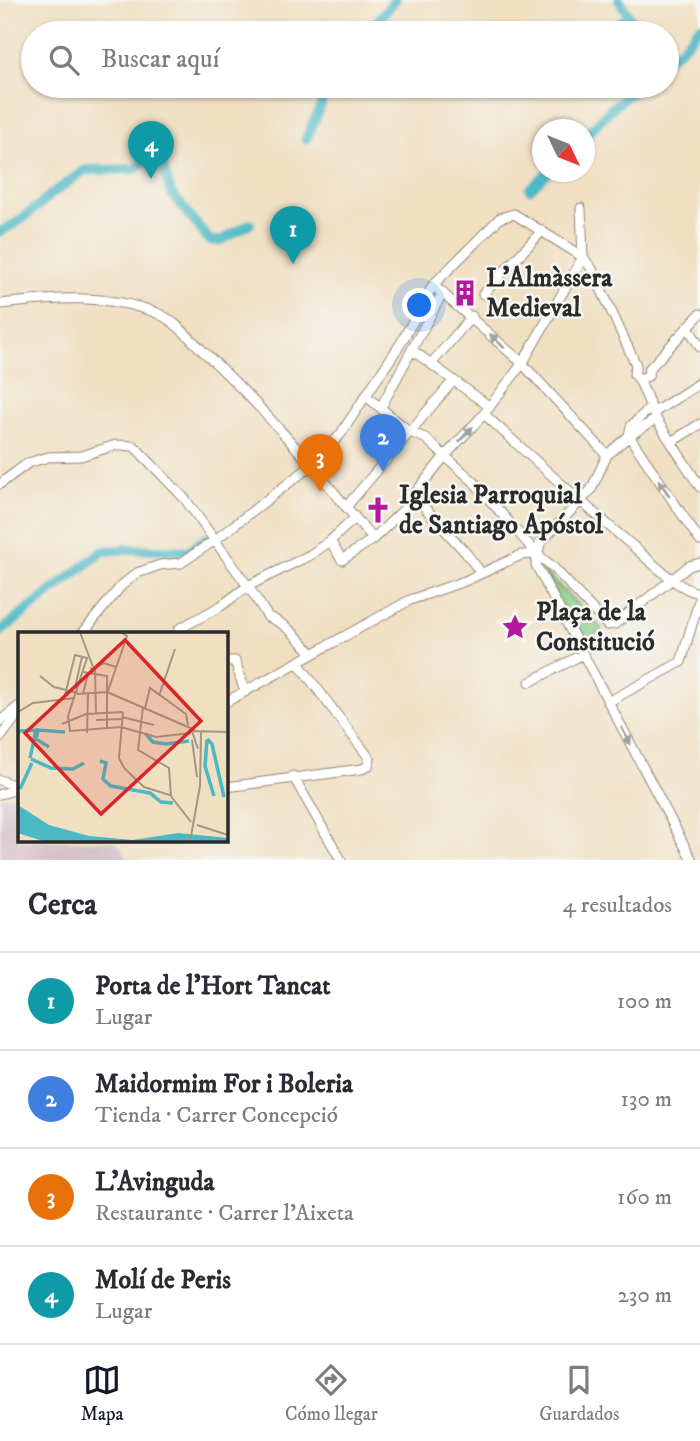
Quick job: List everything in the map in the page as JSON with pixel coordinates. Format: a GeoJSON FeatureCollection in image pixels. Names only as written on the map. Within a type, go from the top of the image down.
{"type":"FeatureCollection","features":[{"type":"Feature","properties":{"kind":"street"},"geometry":{"type":"LineString","coordinates":[[481,573],[416,498],[416,492],[487,411],[522,364],[583,257],[581,208]]}},
{"type":"Feature","properties":{"kind":"street"},"geometry":{"type":"LineString","coordinates":[[84,632],[121,586],[137,573],[160,565],[181,563],[312,465],[340,435],[401,343],[433,285],[500,218],[514,214],[583,257],[592,269],[636,365],[633,372],[639,379],[653,413],[700,487]]}},
{"type":"Feature","properties":{"kind":"street"},"geometry":{"type":"LineString","coordinates":[[483,294],[542,231]]}},
{"type":"Feature","properties":{"kind":"street"},"geometry":{"type":"LineString","coordinates":[[433,285],[472,316],[522,364],[607,455]]}},
{"type":"Feature","properties":{"kind":"street"},"geometry":{"type":"LineString","coordinates":[[382,407],[443,292]]}},
{"type":"Feature","properties":{"kind":"street"},"geometry":{"type":"LineString","coordinates":[[0,304],[71,297],[112,301],[159,314],[175,325],[241,387],[312,465],[373,539]]}},
{"type":"Feature","properties":{"kind":"street"},"geometry":{"type":"LineString","coordinates":[[639,379],[646,377],[649,369],[700,314]]}},
{"type":"Feature","properties":{"kind":"street"},"geometry":{"type":"LineString","coordinates":[[431,365],[472,316]]}},
{"type":"Feature","properties":{"kind":"street"},"geometry":{"type":"LineString","coordinates":[[688,327],[700,347]]}},
{"type":"Feature","properties":{"kind":"street"},"geometry":{"type":"LineString","coordinates":[[412,350],[487,411],[580,502],[673,579],[700,595],[681,662],[608,702]]}},
{"type":"Feature","properties":{"kind":"street"},"geometry":{"type":"LineString","coordinates":[[636,365],[643,363],[649,369]]}},
{"type":"Feature","properties":{"kind":"street"},"geometry":{"type":"LineString","coordinates":[[346,507],[453,381]]}},
{"type":"Feature","properties":{"kind":"street"},"geometry":{"type":"LineString","coordinates":[[692,860],[536,565],[540,543],[591,490],[607,455],[653,413],[700,383]]}},
{"type":"Feature","properties":{"kind":"street"},"geometry":{"type":"LineString","coordinates":[[366,396],[410,432],[425,438],[474,482],[537,554],[607,625],[615,624],[686,569],[700,563]]}},
{"type":"Feature","properties":{"kind":"street"},"geometry":{"type":"LineString","coordinates":[[671,442],[699,428]]}},
{"type":"Feature","properties":{"kind":"street"},"geometry":{"type":"LineString","coordinates":[[629,436],[700,541]]}},
{"type":"Feature","properties":{"kind":"street"},"geometry":{"type":"LineString","coordinates":[[0,484],[29,463],[48,457],[81,456],[116,445],[134,446],[185,499],[268,617],[275,619],[302,640],[312,654]]}},
{"type":"Feature","properties":{"kind":"street"},"geometry":{"type":"LineString","coordinates":[[330,541],[342,560],[373,539],[416,498]]}},
{"type":"Feature","properties":{"kind":"street"},"geometry":{"type":"LineString","coordinates":[[179,629],[221,606],[248,586],[310,555],[355,518]]}},
{"type":"Feature","properties":{"kind":"street"},"geometry":{"type":"LineString","coordinates":[[228,701],[410,600],[465,581],[521,555],[537,554]]}},
{"type":"Feature","properties":{"kind":"street"},"geometry":{"type":"LineString","coordinates":[[686,569],[683,579],[688,590]]}},
{"type":"Feature","properties":{"kind":"street"},"geometry":{"type":"LineString","coordinates":[[546,586],[554,578],[561,576]]}},
{"type":"Feature","properties":{"kind":"street"},"geometry":{"type":"LineString","coordinates":[[530,682],[583,654]]}},
{"type":"Feature","properties":{"kind":"street"},"geometry":{"type":"LineString","coordinates":[[228,661],[235,661],[246,692]]}},
{"type":"Feature","properties":{"kind":"street"},"geometry":{"type":"LineString","coordinates":[[228,787],[368,766],[370,759],[298,663]]}},
{"type":"Feature","properties":{"kind":"street"},"geometry":{"type":"LineString","coordinates":[[0,721],[18,707]]}},
{"type":"Feature","properties":{"kind":"street"},"geometry":{"type":"LineString","coordinates":[[0,738],[18,714]]}},
{"type":"Feature","properties":{"kind":"street"},"geometry":{"type":"LineString","coordinates":[[293,776],[341,860]]}},
{"type":"Feature","properties":{"kind":"street"},"geometry":{"type":"LineString","coordinates":[[0,780],[18,786]]}},
{"type":"Feature","properties":{"kind":"street"},"geometry":{"type":"LineString","coordinates":[[0,794],[18,786]]}},
{"type":"Feature","properties":{"kind":"shaded area"},"geometry":{"type":"Polygon","coordinates":[[[18,795],[18,842],[114,842],[128,860],[0,860],[0,797],[18,795]]]}},
{"type":"Feature","properties":{"kind":"green space"},"geometry":{"type":"Polygon","coordinates":[[[541,568],[602,629],[582,645],[541,568]]]}},
{"type":"Feature","properties":{"kind":"waterway"},"geometry":{"type":"LineString","coordinates":[[377,21],[395,0]]}},
{"type":"Feature","properties":{"kind":"waterway"},"geometry":{"type":"LineString","coordinates":[[619,0],[632,21]]}},
{"type":"Feature","properties":{"kind":"waterway"},"geometry":{"type":"LineString","coordinates":[[679,50],[700,27]]}},
{"type":"Feature","properties":{"kind":"waterway"},"geometry":{"type":"LineString","coordinates":[[306,139],[322,98]]}},
{"type":"Feature","properties":{"kind":"waterway"},"geometry":{"type":"LineString","coordinates":[[595,126],[624,98]]}},
{"type":"Feature","properties":{"kind":"waterway"},"geometry":{"type":"LineString","coordinates":[[0,232],[21,220],[85,170],[135,169],[151,157],[163,167],[171,193],[210,241],[220,241],[250,224]]}},
{"type":"Feature","properties":{"kind":"waterway"},"geometry":{"type":"LineString","coordinates":[[530,189],[537,182]]}},
{"type":"Feature","properties":{"kind":"waterway"},"geometry":{"type":"LineString","coordinates":[[0,632],[103,551],[188,551],[207,538]]}},
{"type":"Feature","properties":{"kind":"place","name":"Molí de Peris"},"geometry":{"type":"Point","coordinates":[151,179]}},
{"type":"Feature","properties":{"kind":"place","name":"Porta de l'Hort Tancat"},"geometry":{"type":"Point","coordinates":[293,264]}},
{"type":"Feature","properties":{"kind":"place","name":"L'Almàssera Medieval"},"geometry":{"type":"Point","coordinates":[465,293]}},
{"type":"Feature","properties":{"kind":"place","name":"Maidormim For i Boleria"},"geometry":{"type":"Point","coordinates":[383,472]}},
{"type":"Feature","properties":{"kind":"place","name":"L'Avinguda"},"geometry":{"type":"Point","coordinates":[320,492]}},
{"type":"Feature","properties":{"kind":"place","name":"Iglesia Parroquial de Santiago Apóstol"},"geometry":{"type":"Point","coordinates":[378,510]}},
{"type":"Feature","properties":{"kind":"place","name":"Plaça de la Constitució"},"geometry":{"type":"Point","coordinates":[515,627]}}]}
